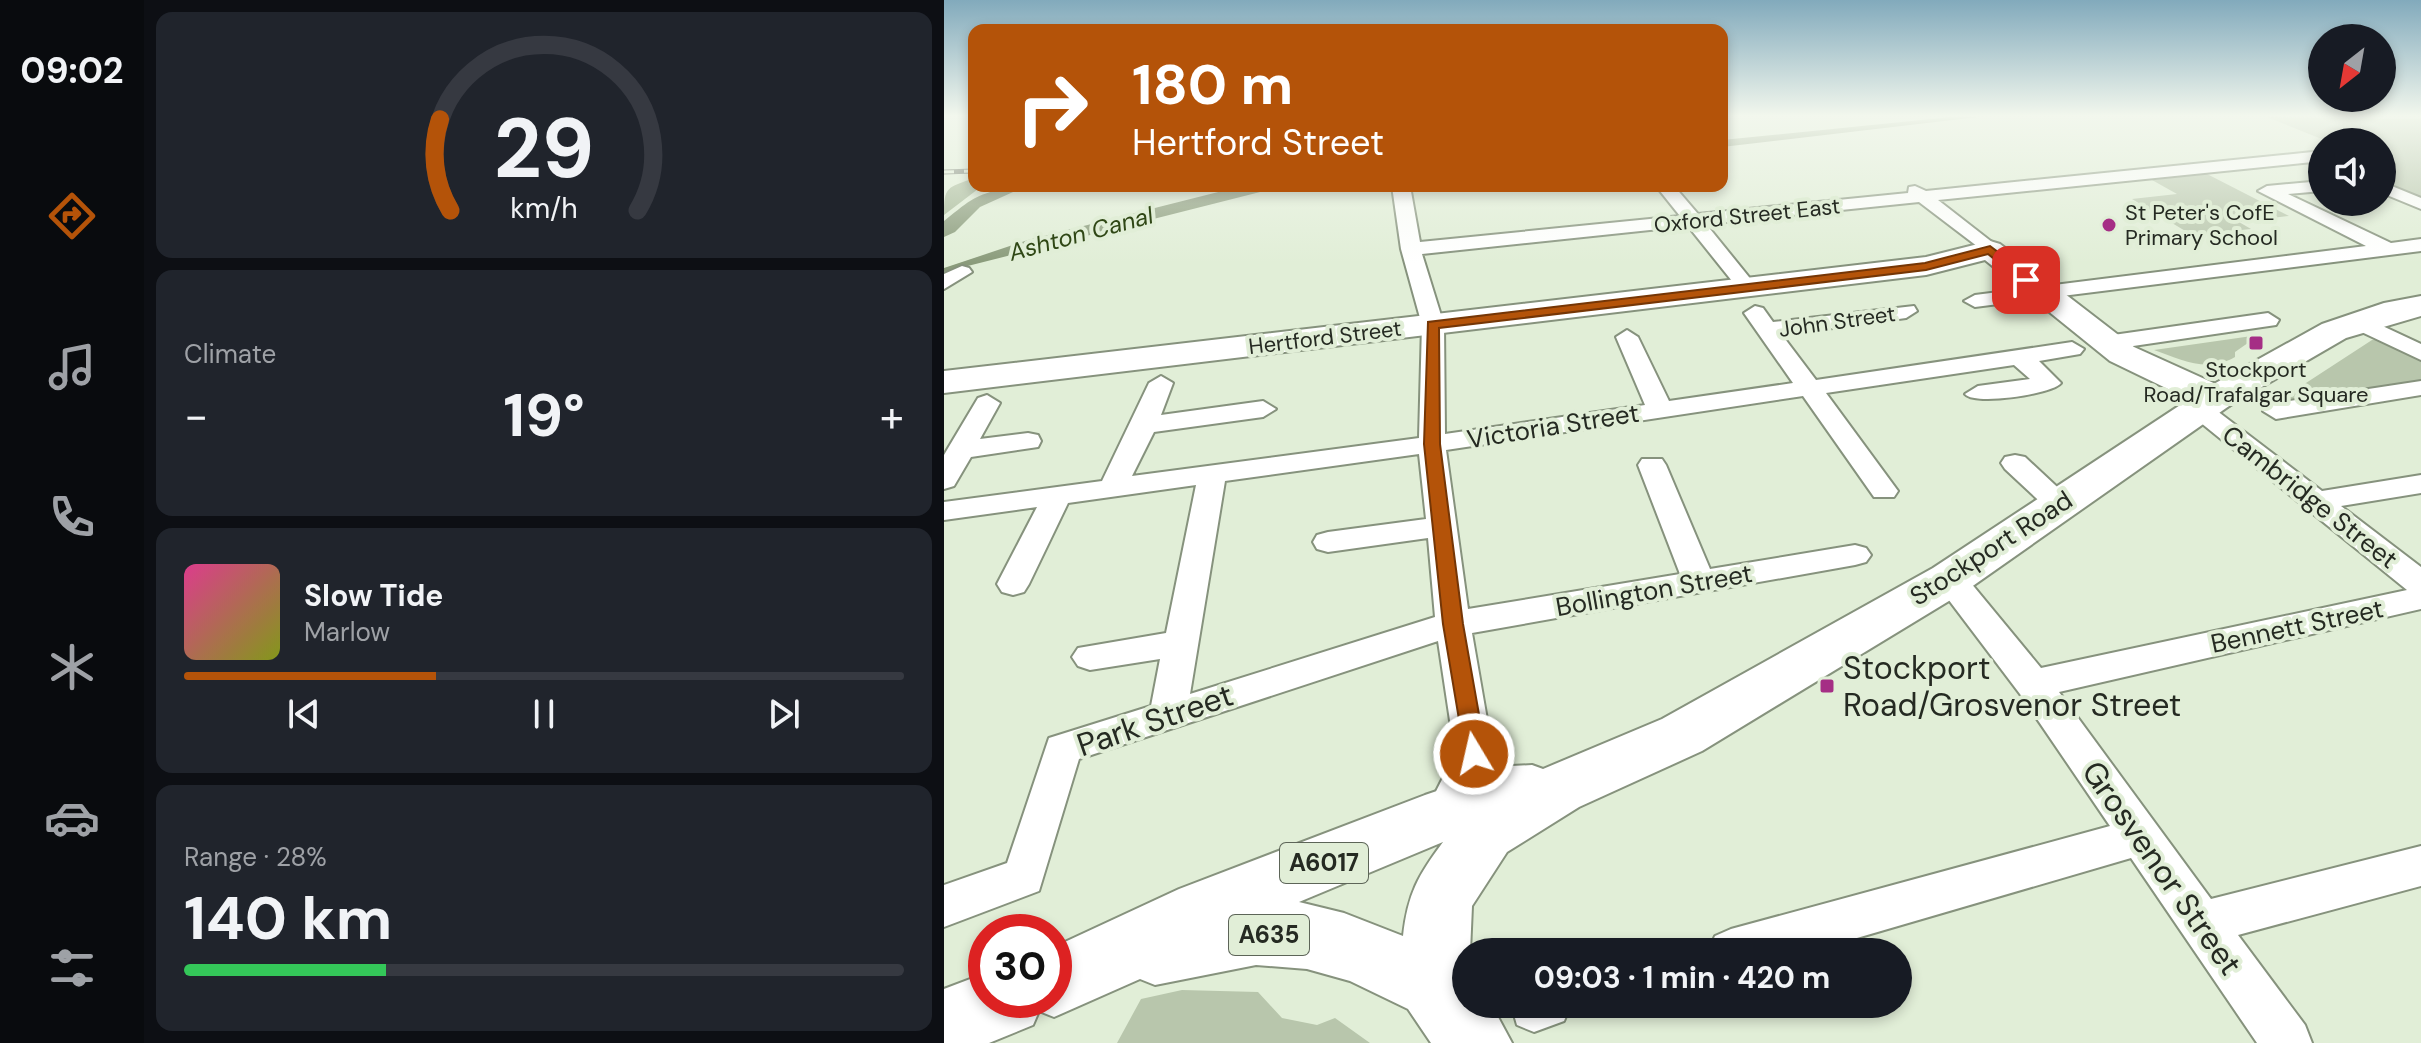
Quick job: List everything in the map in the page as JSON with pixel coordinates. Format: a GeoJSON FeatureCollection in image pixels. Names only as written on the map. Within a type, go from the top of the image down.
{"type":"FeatureCollection","features":[{"type":"Feature","properties":{"kind":"main road","name":"Cambridge Street"},"geometry":{"type":"LineString","coordinates":[[1990,250],[2106,343],[2208,404]]}},
{"type":"Feature","properties":{"kind":"main road","name":"Hertford Street"},"geometry":{"type":"LineString","coordinates":[[944,382],[1433,325],[1757,310],[1990,250]]}},
{"type":"Feature","properties":{"kind":"main road","name":"Stockport Road"},"geometry":{"type":"LineString","coordinates":[[1433,984],[1440,899],[1465,858],[1485,833],[1558,789],[1682,735],[1950,579],[2208,404],[2334,331],[2421,306]]}},
{"type":"Feature","properties":{"kind":"main road","name":"Stockport Road"},"geometry":{"type":"LineString","coordinates":[[1076,973],[1202,911],[1446,813],[1511,791],[1558,789]]}},
{"type":"Feature","properties":{"kind":"main road","name":"A635"},"geometry":{"type":"LineString","coordinates":[[1076,973],[1204,941],[1286,933],[1364,953],[1433,984]]}},
{"type":"Feature","properties":{"kind":"main road"},"geometry":{"type":"LineString","coordinates":[[1433,984],[1475,1043]]}},
{"type":"Feature","properties":{"kind":"main road"},"geometry":{"type":"LineString","coordinates":[[944,1025],[968,1016]]}},
{"type":"Feature","properties":{"kind":"street","name":"Oxford Street East"},"geometry":{"type":"LineString","coordinates":[[1411,249],[2238,166]]}},
{"type":"Feature","properties":{"kind":"street","name":"Cambridge Street"},"geometry":{"type":"LineString","coordinates":[[1901,181],[1990,250]]}},
{"type":"Feature","properties":{"kind":"street"},"geometry":{"type":"LineString","coordinates":[[2308,187],[2267,191],[2308,210]]}},
{"type":"Feature","properties":{"kind":"street"},"geometry":{"type":"LineString","coordinates":[[1402,192],[1411,249],[1433,325],[1432,444],[1453,624],[1474,754],[1446,813]]}},
{"type":"Feature","properties":{"kind":"street"},"geometry":{"type":"LineString","coordinates":[[1669,192],[1757,310],[1884,491]]}},
{"type":"Feature","properties":{"kind":"street"},"geometry":{"type":"LineString","coordinates":[[2396,193],[2421,204]]}},
{"type":"Feature","properties":{"kind":"street"},"geometry":{"type":"LineString","coordinates":[[2320,216],[2389,249]]}},
{"type":"Feature","properties":{"kind":"street"},"geometry":{"type":"LineString","coordinates":[[1975,301],[2045,295],[2421,245]]}},
{"type":"Feature","properties":{"kind":"street","name":"John Street"},"geometry":{"type":"LineString","coordinates":[[1757,310],[1897,312],[1922,351]]}},
{"type":"Feature","properties":{"kind":"street"},"geometry":{"type":"LineString","coordinates":[[2106,343],[2268,320]]}},
{"type":"Feature","properties":{"kind":"street"},"geometry":{"type":"LineString","coordinates":[[2359,322],[2421,353]]}},
{"type":"Feature","properties":{"kind":"street"},"geometry":{"type":"LineString","coordinates":[[1627,337],[1660,410]]}},
{"type":"Feature","properties":{"kind":"street","name":"Victoria Street"},"geometry":{"type":"LineString","coordinates":[[944,511],[1432,444],[1809,387],[1922,351],[2020,357],[2072,349]]}},
{"type":"Feature","properties":{"kind":"street"},"geometry":{"type":"LineString","coordinates":[[1922,351],[1972,395],[2049,383],[2020,357]]}},
{"type":"Feature","properties":{"kind":"street"},"geometry":{"type":"LineString","coordinates":[[1112,488],[1161,383]]}},
{"type":"Feature","properties":{"kind":"street"},"geometry":{"type":"LineString","coordinates":[[2276,411],[2421,388]]}},
{"type":"Feature","properties":{"kind":"street"},"geometry":{"type":"LineString","coordinates":[[944,480],[987,403]]}},
{"type":"Feature","properties":{"kind":"street","name":"Cambridge Street"},"geometry":{"type":"LineString","coordinates":[[2208,404],[2316,501],[2421,584]]}},
{"type":"Feature","properties":{"kind":"street"},"geometry":{"type":"LineString","coordinates":[[1144,425],[1263,409]]}},
{"type":"Feature","properties":{"kind":"street"},"geometry":{"type":"LineString","coordinates":[[961,450],[1028,441]]}},
{"type":"Feature","properties":{"kind":"street"},"geometry":{"type":"LineString","coordinates":[[2015,463],[2059,504]]}},
{"type":"Feature","properties":{"kind":"street"},"geometry":{"type":"LineString","coordinates":[[1652,465],[1699,582]]}},
{"type":"Feature","properties":{"kind":"street"},"geometry":{"type":"LineString","coordinates":[[1168,714],[1212,474]]}},
{"type":"Feature","properties":{"kind":"street"},"geometry":{"type":"LineString","coordinates":[[2316,501],[2421,484]]}},
{"type":"Feature","properties":{"kind":"street"},"geometry":{"type":"LineString","coordinates":[[1013,584],[1057,496]]}},
{"type":"Feature","properties":{"kind":"street"},"geometry":{"type":"LineString","coordinates":[[1328,542],[1442,526]]}},
{"type":"Feature","properties":{"kind":"street","name":"Bollington Street"},"geometry":{"type":"LineString","coordinates":[[1453,624],[1855,555]]}},
{"type":"Feature","properties":{"kind":"street","name":"Grosvenor Street"},"geometry":{"type":"LineString","coordinates":[[1950,579],[2033,684],[2138,837],[2287,1043]]}},
{"type":"Feature","properties":{"kind":"street","name":"Bennett Street"},"geometry":{"type":"LineString","coordinates":[[2033,684],[2421,598]]}},
{"type":"Feature","properties":{"kind":"street","name":"Park Street"},"geometry":{"type":"LineString","coordinates":[[944,906],[1024,877],[1063,749],[1453,624]]}},
{"type":"Feature","properties":{"kind":"street"},"geometry":{"type":"LineString","coordinates":[[1090,657],[1181,643]]}},
{"type":"Feature","properties":{"kind":"street"},"geometry":{"type":"LineString","coordinates":[[1781,938],[2138,837]]}},
{"type":"Feature","properties":{"kind":"street"},"geometry":{"type":"LineString","coordinates":[[2200,923],[2421,866]]}},
{"type":"Feature","properties":{"kind":"shaded area"},"geometry":{"type":"Polygon","coordinates":[[[2396,166],[2421,166],[2421,200],[2396,189],[2396,166]]]}},
{"type":"Feature","properties":{"kind":"shaded area"},"geometry":{"type":"Polygon","coordinates":[[[2207,174],[2289,216],[2239,222],[2251,229],[2192,235],[2132,199],[2177,194],[2152,180],[2207,174]]]}},
{"type":"Feature","properties":{"kind":"shaded area"},"geometry":{"type":"Polygon","coordinates":[[[968,180],[968,192],[974,192],[944,215],[946,193],[968,180]]]}},
{"type":"Feature","properties":{"kind":"shaded area"},"geometry":{"type":"Polygon","coordinates":[[[2255,338],[2235,352],[2235,357],[2214,364],[2194,363],[2154,350],[2255,338]]]}},
{"type":"Feature","properties":{"kind":"shaded area"},"geometry":{"type":"Polygon","coordinates":[[[2372,340],[2386,340],[2421,361],[2421,382],[2291,403],[2283,398],[2372,340]]]}},
{"type":"Feature","properties":{"kind":"shaded area"},"geometry":{"type":"Polygon","coordinates":[[[1182,990],[1258,992],[1282,1018],[1317,1025],[1335,1018],[1370,1043],[1117,1043],[1141,999],[1182,990]]]}},
{"type":"Feature","properties":{"kind":"water"},"geometry":{"type":"Polygon","coordinates":[[[1013,192],[980,207],[955,232],[944,237],[944,221],[973,199],[987,193],[1013,192]]]}},
{"type":"Feature","properties":{"kind":"water","name":"Ashton Canal"},"geometry":{"type":"Polygon","coordinates":[[[1218,192],[1260,192],[944,272],[944,268],[1028,240],[1218,192]]]}},
{"type":"Feature","properties":{"kind":"railway"},"geometry":{"type":"LineString","coordinates":[[944,172],[968,171]]}},
{"type":"Feature","properties":{"kind":"place","name":"St Peter's CofE Primary School"},"geometry":{"type":"Point","coordinates":[2109,225]}},
{"type":"Feature","properties":{"kind":"place","name":"Stockport Road/Trafalgar Square"},"geometry":{"type":"Point","coordinates":[2256,343]}},
{"type":"Feature","properties":{"kind":"place","name":"Stockport Road/Grosvenor Street"},"geometry":{"type":"Point","coordinates":[1827,686]}},
{"type":"Feature","properties":{"kind":"route"},"geometry":{"type":"LineString","coordinates":[[1474,754],[1453,624],[1432,444],[1433,325],[1926,266],[1990,250],[2026,280]]}}]}
